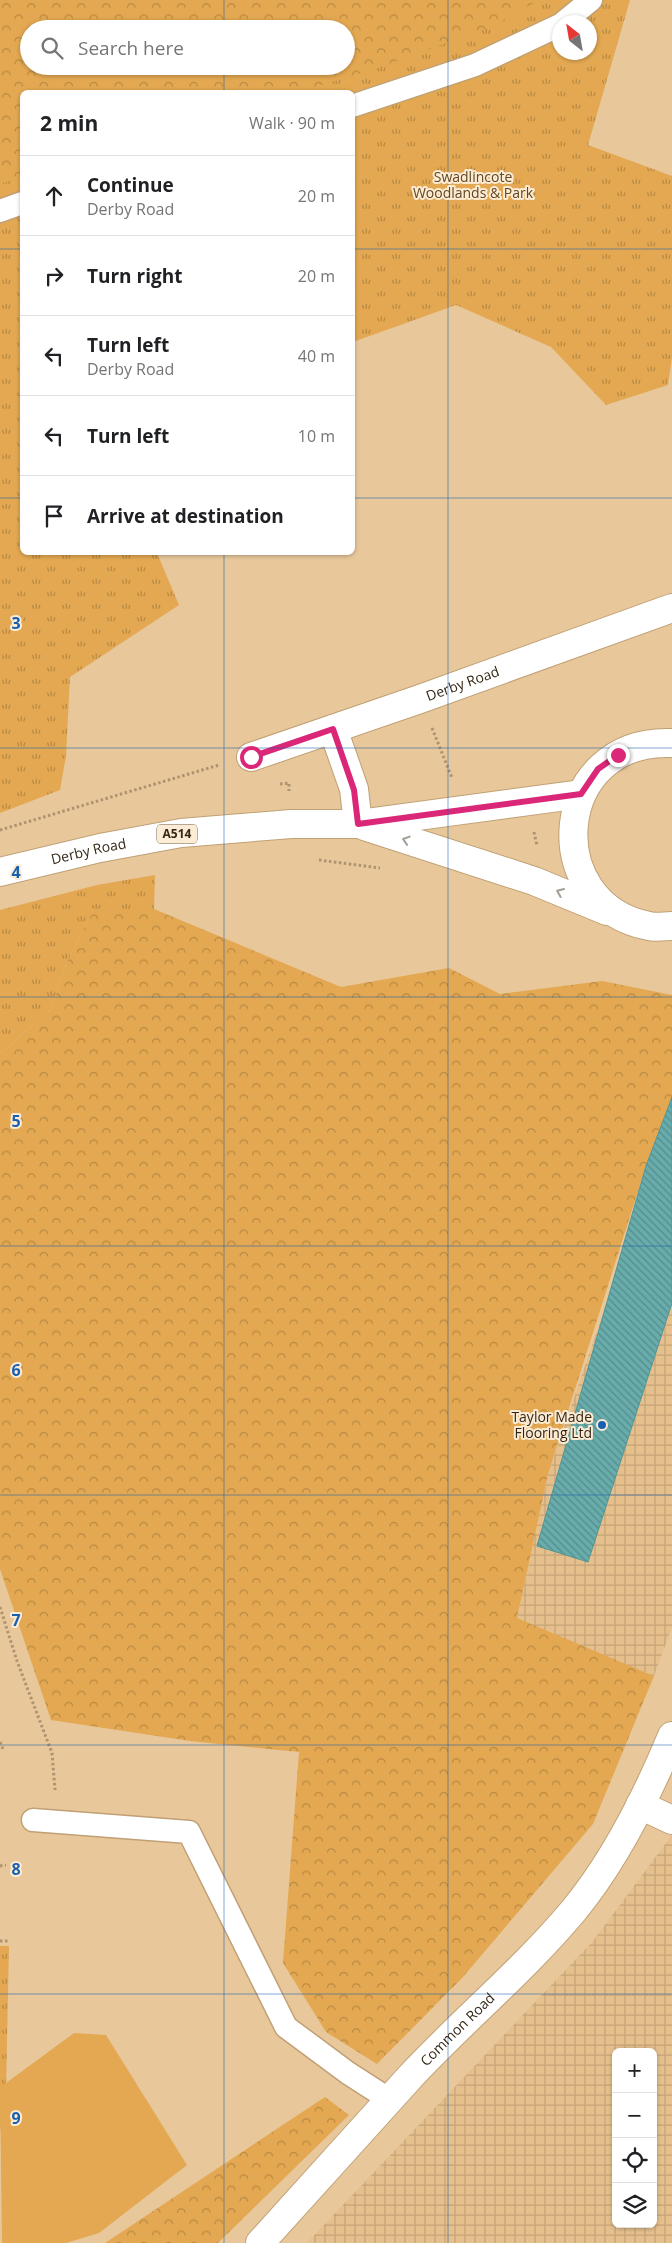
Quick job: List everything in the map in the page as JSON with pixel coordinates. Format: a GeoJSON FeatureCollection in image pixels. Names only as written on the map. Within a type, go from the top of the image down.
{"type":"FeatureCollection","features":[{"type":"Feature","properties":{"kind":"street","name":"Derby Road"},"geometry":{"type":"LineString","coordinates":[[239,760],[333,729],[672,608]]}},
{"type":"Feature","properties":{"kind":"street"},"geometry":{"type":"LineString","coordinates":[[621,917],[593,895],[576,863],[572,828],[581,794],[598,769],[623,751],[662,742],[672,723]]}},
{"type":"Feature","properties":{"kind":"street"},"geometry":{"type":"LineString","coordinates":[[333,729],[354,790],[358,824]]}},
{"type":"Feature","properties":{"kind":"street","name":"Derby Road"},"geometry":{"type":"LineString","coordinates":[[0,872],[100,848],[181,833],[291,824],[358,824],[581,794]]}},
{"type":"Feature","properties":{"kind":"street","name":"Derby Road"},"geometry":{"type":"LineString","coordinates":[[358,824],[534,881],[621,917],[650,926],[672,926]]}},
{"type":"Feature","properties":{"kind":"street","name":"Common Road"},"geometry":{"type":"LineString","coordinates":[[260,2243],[390,2100],[574,1909],[607,1864],[640,1804],[672,1736]]}},
{"type":"Feature","properties":{"kind":"street"},"geometry":{"type":"LineString","coordinates":[[640,1804],[672,1820]]}},
{"type":"Feature","properties":{"kind":"lane"},"geometry":{"type":"LineString","coordinates":[[573,15],[591,0]]}},
{"type":"Feature","properties":{"kind":"lane"},"geometry":{"type":"LineString","coordinates":[[355,105],[474,65],[552,29]]}},
{"type":"Feature","properties":{"kind":"lane"},"geometry":{"type":"LineString","coordinates":[[0,212],[20,204]]}},
{"type":"Feature","properties":{"kind":"lane"},"geometry":{"type":"LineString","coordinates":[[33,1820],[189,1832],[286,2027],[348,2073],[390,2100]]}},
{"type":"Feature","properties":{"kind":"path"},"geometry":{"type":"LineString","coordinates":[[428,721],[451,778],[461,776]]}},
{"type":"Feature","properties":{"kind":"path"},"geometry":{"type":"LineString","coordinates":[[0,830],[239,760]]}},
{"type":"Feature","properties":{"kind":"path"},"geometry":{"type":"LineString","coordinates":[[312,859],[384,869]]}},
{"type":"Feature","properties":{"kind":"path"},"geometry":{"type":"LineString","coordinates":[[0,1607],[17,1661],[52,1753],[57,1822]]}},
{"type":"Feature","properties":{"kind":"path"},"geometry":{"type":"LineString","coordinates":[[0,1742],[3,1749]]}},
{"type":"Feature","properties":{"kind":"path"},"geometry":{"type":"LineString","coordinates":[[0,1866],[6,1865]]}},
{"type":"Feature","properties":{"kind":"path"},"geometry":{"type":"LineString","coordinates":[[0,1941],[9,1941]]}},
{"type":"Feature","properties":{"kind":"shaded area"},"geometry":{"type":"Polygon","coordinates":[[[672,1112],[672,1627],[654,1676],[517,1619],[548,1474],[672,1112]]]}},
{"type":"Feature","properties":{"kind":"shaded area"},"geometry":{"type":"Polygon","coordinates":[[[672,1835],[672,2243],[307,2243],[593,1941],[672,1835]]]}},
{"type":"Feature","properties":{"kind":"green space","name":"Swadlincote Woodlands & Park"},"geometry":{"type":"Polygon","coordinates":[[[0,0],[630,0],[588,145],[672,176],[672,357],[668,385],[606,405],[551,347],[456,305],[355,341],[355,90],[20,90],[20,555],[158,555],[179,605],[70,677],[66,756],[60,790],[0,813],[0,0]]]}},
{"type":"Feature","properties":{"kind":"green space"},"geometry":{"type":"Polygon","coordinates":[[[0,0],[539,0],[495,25],[355,75],[355,20],[20,20],[20,75],[355,75],[305,90],[20,90],[20,178],[0,184],[0,0]]]}},
{"type":"Feature","properties":{"kind":"green space"},"geometry":{"type":"Polygon","coordinates":[[[155,875],[154,909],[94,909],[67,962],[51,1009],[0,1054],[0,910],[97,885],[155,875]]]}},
{"type":"Feature","properties":{"kind":"green space"},"geometry":{"type":"Polygon","coordinates":[[[94,909],[154,909],[341,987],[449,968],[500,994],[602,981],[672,995],[672,1099],[646,1166],[548,1474],[517,1618],[654,1676],[593,1824],[463,1977],[377,2064],[326,2032],[283,1963],[299,1752],[190,1741],[51,1720],[0,1569],[0,1054],[51,1009],[67,962],[94,909]]]}},
{"type":"Feature","properties":{"kind":"green space"},"geometry":{"type":"Polygon","coordinates":[[[0,1946],[9,1946],[6,2090],[0,2132],[0,1946]]]}},
{"type":"Feature","properties":{"kind":"green space"},"geometry":{"type":"Polygon","coordinates":[[[74,2033],[106,2035],[187,2165],[99,2233],[66,2243],[2,2243],[0,2089],[74,2033]]]}},
{"type":"Feature","properties":{"kind":"green space"},"geometry":{"type":"Polygon","coordinates":[[[325,2097],[349,2115],[218,2243],[105,2243],[325,2097]]]}},
{"type":"Feature","properties":{"kind":"building","name":"Taylor Made Flooring Ltd"},"geometry":{"type":"Polygon","coordinates":[[[672,1097],[672,1303],[588,1562],[537,1546],[646,1166],[672,1097]]]}},
{"type":"Feature","properties":{"kind":"place","name":"Taylor Made Flooring Ltd"},"geometry":{"type":"Point","coordinates":[602,1425]}},
{"type":"Feature","properties":{"kind":"route"},"geometry":{"type":"LineString","coordinates":[[251,757],[333,729],[354,790],[358,824],[581,794],[598,769],[618,755]]}}]}
